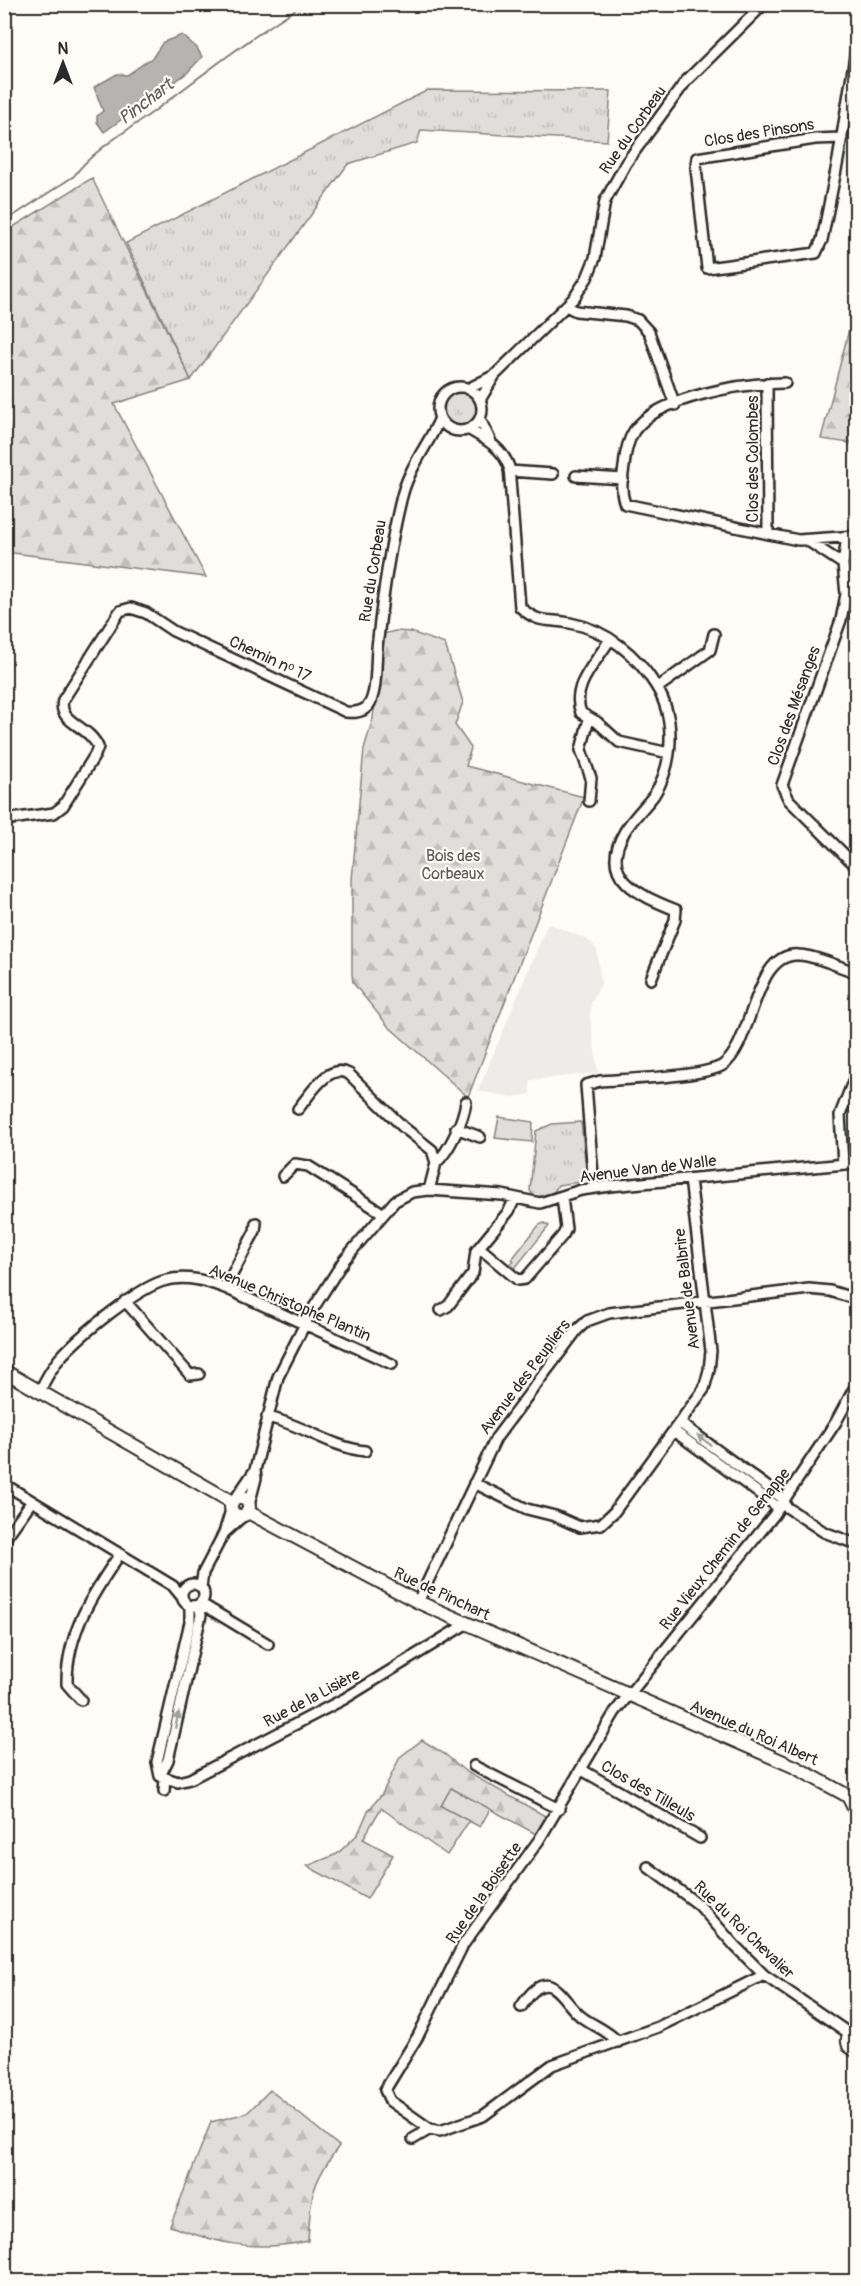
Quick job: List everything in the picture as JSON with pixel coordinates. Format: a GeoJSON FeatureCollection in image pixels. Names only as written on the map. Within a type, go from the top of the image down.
{"type":"FeatureCollection","features":[{"type":"Feature","properties":{"kind":"main road","name":"Rue de Pinchart"},"geometry":{"type":"LineString","coordinates":[[4,1371],[240,1507],[418,1602],[628,1696]]}},
{"type":"Feature","properties":{"kind":"main road","name":"Avenue du Roi Albert"},"geometry":{"type":"LineString","coordinates":[[628,1696],[795,1767],[852,1794],[856,1812]]}},
{"type":"Feature","properties":{"kind":"main road"},"geometry":{"type":"LineString","coordinates":[[853,2032],[849,2046],[856,2051]]}},
{"type":"Feature","properties":{"kind":"street","name":"Rue du Corbeau"},"geometry":{"type":"LineString","coordinates":[[480,400],[495,375],[566,306],[592,269],[605,201],[617,177],[686,81],[764,4]]}},
{"type":"Feature","properties":{"kind":"street","name":"Clos des Pinsons"},"geometry":{"type":"LineString","coordinates":[[842,138],[815,139],[697,158],[696,168],[707,268],[816,253],[822,240],[842,138],[856,50]]}},
{"type":"Feature","properties":{"kind":"street"},"geometry":{"type":"LineString","coordinates":[[566,306],[576,311],[626,316],[638,320],[649,332],[675,405]]}},
{"type":"Feature","properties":{"kind":"street","name":"Rue du Corbeau"},"geometry":{"type":"LineString","coordinates":[[359,712],[370,704],[372,695],[379,626],[405,484],[415,462],[432,437],[440,418],[438,408],[445,393],[452,389],[468,389],[495,375]]}},
{"type":"Feature","properties":{"kind":"street","name":"Clos des Colombes"},"geometry":{"type":"LineString","coordinates":[[783,537],[629,506],[625,504],[622,496],[622,479],[625,451],[633,433],[651,415],[726,388],[785,382]]}},
{"type":"Feature","properties":{"kind":"street","name":"Clos des Colombes"},"geometry":{"type":"LineString","coordinates":[[767,383],[768,534]]}},
{"type":"Feature","properties":{"kind":"street"},"geometry":{"type":"LineString","coordinates":[[468,389],[480,400],[480,418],[491,442]]}},
{"type":"Feature","properties":{"kind":"street"},"geometry":{"type":"LineString","coordinates":[[440,418],[449,428],[468,429],[491,442],[504,456],[509,471],[520,607],[535,620],[573,623],[610,639],[629,652],[657,688],[669,722],[669,753],[658,787],[618,844],[615,861],[618,872],[644,897],[676,910],[675,920],[651,979]]}},
{"type":"Feature","properties":{"kind":"street"},"geometry":{"type":"LineString","coordinates":[[468,429],[480,418]]}},
{"type":"Feature","properties":{"kind":"street","name":"Rue du Corbeau"},"geometry":{"type":"LineString","coordinates":[[432,437],[449,428]]}},
{"type":"Feature","properties":{"kind":"street"},"geometry":{"type":"LineString","coordinates":[[509,471],[553,474]]}},
{"type":"Feature","properties":{"kind":"street"},"geometry":{"type":"LineString","coordinates":[[576,476],[622,479]]}},
{"type":"Feature","properties":{"kind":"street","name":"Clos des Mésanges"},"geometry":{"type":"LineString","coordinates":[[783,537],[808,541],[852,537],[843,564],[846,594],[841,620],[785,772],[782,789],[802,813],[856,866]]}},
{"type":"Feature","properties":{"kind":"street","name":"Clos des Mésanges"},"geometry":{"type":"LineString","coordinates":[[808,541],[843,564]]}},
{"type":"Feature","properties":{"kind":"street","name":"Chemin nᵒ 17"},"geometry":{"type":"LineString","coordinates":[[4,820],[54,813],[63,806],[95,754],[98,747],[93,735],[64,716],[61,708],[63,700],[120,611],[131,608],[146,613],[169,628],[342,710],[359,712]]}},
{"type":"Feature","properties":{"kind":"street"},"geometry":{"type":"LineString","coordinates":[[657,688],[710,650],[714,633]]}},
{"type":"Feature","properties":{"kind":"street"},"geometry":{"type":"LineString","coordinates":[[610,639],[578,692],[580,713],[619,742],[669,753]]}},
{"type":"Feature","properties":{"kind":"street"},"geometry":{"type":"LineString","coordinates":[[589,719],[581,750],[591,778],[589,801]]}},
{"type":"Feature","properties":{"kind":"street"},"geometry":{"type":"LineString","coordinates":[[594,1188],[585,1086],[600,1081],[707,1071],[724,1064],[737,1047],[771,968],[784,957],[803,955],[856,972]]}},
{"type":"Feature","properties":{"kind":"street"},"geometry":{"type":"LineString","coordinates":[[298,1108],[330,1074],[345,1072],[403,1127],[432,1150],[435,1163],[429,1190]]}},
{"type":"Feature","properties":{"kind":"street"},"geometry":{"type":"LineString","coordinates":[[843,1164],[840,1115],[856,1074]]}},
{"type":"Feature","properties":{"kind":"street"},"geometry":{"type":"LineString","coordinates":[[435,1163],[446,1152],[464,1114],[466,1102]]}},
{"type":"Feature","properties":{"kind":"street"},"geometry":{"type":"LineString","coordinates":[[456,1128],[480,1137]]}},
{"type":"Feature","properties":{"kind":"street","name":"Avenue Van de Walle"},"geometry":{"type":"LineString","coordinates":[[240,1507],[255,1470],[278,1377],[305,1325],[344,1260],[384,1214],[404,1196],[429,1190],[488,1193],[540,1203],[594,1188],[856,1163]]}},
{"type":"Feature","properties":{"kind":"street"},"geometry":{"type":"LineString","coordinates":[[283,1176],[295,1164],[308,1166],[384,1214]]}},
{"type":"Feature","properties":{"kind":"street","name":"Avenue de Balbrire"},"geometry":{"type":"LineString","coordinates":[[474,1483],[527,1509],[555,1516],[580,1527],[595,1527],[614,1512],[680,1423],[704,1389],[711,1351],[690,1179]]}},
{"type":"Feature","properties":{"kind":"street"},"geometry":{"type":"LineString","coordinates":[[480,1248],[518,1280],[525,1279],[566,1229],[562,1197]]}},
{"type":"Feature","properties":{"kind":"street"},"geometry":{"type":"LineString","coordinates":[[441,1310],[448,1306],[473,1273],[476,1253],[515,1198]]}},
{"type":"Feature","properties":{"kind":"street"},"geometry":{"type":"LineString","coordinates":[[225,1288],[255,1231],[256,1223]]}},
{"type":"Feature","properties":{"kind":"street","name":"Avenue Christophe Plantin"},"geometry":{"type":"LineString","coordinates":[[40,1391],[58,1360],[125,1301],[144,1289],[172,1279],[192,1278],[225,1288],[392,1364]]}},
{"type":"Feature","properties":{"kind":"street","name":"Avenue des Peupliers"},"geometry":{"type":"LineString","coordinates":[[418,1602],[474,1483],[503,1428],[582,1325],[609,1313],[809,1289],[830,1291],[856,1299]]}},
{"type":"Feature","properties":{"kind":"street"},"geometry":{"type":"LineString","coordinates":[[125,1301],[190,1375],[199,1374]]}},
{"type":"Feature","properties":{"kind":"street","name":"Rue Vieux Chemin de Genappe"},"geometry":{"type":"LineString","coordinates":[[628,1696],[782,1504],[856,1385]]}},
{"type":"Feature","properties":{"kind":"street"},"geometry":{"type":"LineString","coordinates":[[267,1417],[286,1421],[347,1449],[365,1451]]}},
{"type":"Feature","properties":{"kind":"street"},"geometry":{"type":"LineString","coordinates":[[680,1423],[735,1462],[782,1504]]}},
{"type":"Feature","properties":{"kind":"street"},"geometry":{"type":"LineString","coordinates":[[674,1431],[728,1470],[817,1528],[856,1544]]}},
{"type":"Feature","properties":{"kind":"street"},"geometry":{"type":"LineString","coordinates":[[728,1470],[735,1462]]}},
{"type":"Feature","properties":{"kind":"street","name":"Avenue Van de Walle"},"geometry":{"type":"LineString","coordinates":[[240,1507],[256,1478],[255,1470]]}},
{"type":"Feature","properties":{"kind":"street"},"geometry":{"type":"LineString","coordinates":[[4,1484],[54,1511],[173,1586],[190,1589]]}},
{"type":"Feature","properties":{"kind":"street"},"geometry":{"type":"LineString","coordinates":[[4,1540],[32,1501]]}},
{"type":"Feature","properties":{"kind":"street"},"geometry":{"type":"LineString","coordinates":[[190,1589],[203,1573],[240,1507]]}},
{"type":"Feature","properties":{"kind":"street"},"geometry":{"type":"LineString","coordinates":[[81,1700],[67,1684],[70,1652],[89,1599],[120,1554]]}},
{"type":"Feature","properties":{"kind":"street"},"geometry":{"type":"LineString","coordinates":[[163,1777],[201,1615],[198,1603],[190,1589]]}},
{"type":"Feature","properties":{"kind":"street"},"geometry":{"type":"LineString","coordinates":[[190,1589],[198,1603],[268,1644]]}},
{"type":"Feature","properties":{"kind":"street"},"geometry":{"type":"LineString","coordinates":[[164,1791],[163,1777],[157,1762],[190,1622],[198,1603]]}},
{"type":"Feature","properties":{"kind":"street"},"geometry":{"type":"LineString","coordinates":[[201,1615],[214,1611]]}},
{"type":"Feature","properties":{"kind":"street","name":"Rue de la Lisière"},"geometry":{"type":"LineString","coordinates":[[163,1777],[182,1782],[200,1773],[344,1700],[466,1624]]}},
{"type":"Feature","properties":{"kind":"street","name":"Rue de la Boisette"},"geometry":{"type":"LineString","coordinates":[[430,2129],[390,2101],[385,2090],[418,2036],[463,1945],[559,1809],[615,1712],[628,1696]]}},
{"type":"Feature","properties":{"kind":"street"},"geometry":{"type":"LineString","coordinates":[[474,1766],[559,1809]]}},
{"type":"Feature","properties":{"kind":"street","name":"Clos des Tilleuls"},"geometry":{"type":"LineString","coordinates":[[582,1770],[700,1838]]}},
{"type":"Feature","properties":{"kind":"street","name":"Rue du Roi Chevalier"},"geometry":{"type":"LineString","coordinates":[[648,1867],[699,1905],[764,1975],[853,2032]]}},
{"type":"Feature","properties":{"kind":"street"},"geometry":{"type":"LineString","coordinates":[[413,2139],[430,2129],[440,2131],[483,2115],[552,2066],[658,2027],[764,1975]]}},
{"type":"Feature","properties":{"kind":"street"},"geometry":{"type":"LineString","coordinates":[[521,2007],[538,1989],[556,1987],[578,2013],[609,2032],[618,2042]]}},
{"type":"Feature","properties":{"kind":"shaded area"},"geometry":{"type":"Polygon","coordinates":[[[548,923],[586,939],[594,945],[597,951],[601,984],[591,1003],[590,1017],[598,1073],[530,1080],[530,1094],[513,1097],[478,1091],[548,923]]]}},
{"type":"Feature","properties":{"kind":"green space"},"geometry":{"type":"Polygon","coordinates":[[[428,90],[611,91],[607,141],[421,130],[417,143],[348,164],[191,380],[126,243],[428,90]]]}},
{"type":"Feature","properties":{"kind":"green space"},"geometry":{"type":"Polygon","coordinates":[[[92,178],[191,380],[114,404],[206,577],[5,552],[5,232],[92,178]]]}},
{"type":"Feature","properties":{"kind":"green space"},"geometry":{"type":"Polygon","coordinates":[[[856,302],[856,444],[821,439],[856,302]]]}},
{"type":"Feature","properties":{"kind":"green space"},"geometry":{"type":"Polygon","coordinates":[[[460,392],[472,397],[477,409],[472,421],[460,426],[448,421],[443,409],[448,397],[460,392]]]}},
{"type":"Feature","properties":{"kind":"green space","name":"Bois des Corbeaux"},"geometry":{"type":"Polygon","coordinates":[[[395,631],[411,632],[445,644],[463,702],[455,725],[471,748],[466,766],[584,797],[468,1097],[388,1026],[353,983],[352,879],[364,749],[373,718],[383,634],[395,631]]]}},
{"type":"Feature","properties":{"kind":"green space"},"geometry":{"type":"Polygon","coordinates":[[[499,1117],[533,1122],[532,1142],[495,1138],[499,1117]]]}},
{"type":"Feature","properties":{"kind":"green space"},"geometry":{"type":"Polygon","coordinates":[[[581,1122],[587,1178],[580,1182],[558,1185],[552,1195],[534,1198],[530,1190],[536,1131],[552,1124],[581,1122]]]}},
{"type":"Feature","properties":{"kind":"green space"},"geometry":{"type":"Polygon","coordinates":[[[544,1223],[549,1226],[515,1268],[510,1264],[514,1261],[512,1259],[539,1225],[544,1223]]]}},
{"type":"Feature","properties":{"kind":"green space"},"geometry":{"type":"Polygon","coordinates":[[[422,1740],[446,1755],[465,1771],[547,1817],[536,1834],[451,1788],[441,1806],[469,1821],[447,1855],[381,1808],[363,1839],[393,1855],[367,1899],[307,1866],[337,1854],[358,1834],[368,1811],[382,1794],[400,1757],[422,1740]]]}},
{"type":"Feature","properties":{"kind":"green space"},"geometry":{"type":"Polygon","coordinates":[[[451,1788],[490,1809],[480,1827],[441,1806],[451,1788]]]}},
{"type":"Feature","properties":{"kind":"green space"},"geometry":{"type":"Polygon","coordinates":[[[270,2090],[339,2146],[323,2170],[314,2190],[308,2241],[254,2246],[221,2242],[170,2226],[211,2122],[247,2113],[270,2090]]]}},
{"type":"Feature","properties":{"kind":"water"},"geometry":{"type":"Polygon","coordinates":[[[182,35],[197,48],[202,57],[187,73],[104,132],[97,122],[97,116],[103,111],[94,87],[117,74],[127,75],[153,57],[163,42],[182,35]]]}},
{"type":"Feature","properties":{"kind":"waterway","name":"Pinchart"},"geometry":{"type":"LineString","coordinates":[[4,222],[74,176],[111,141],[304,4]]}}]}
